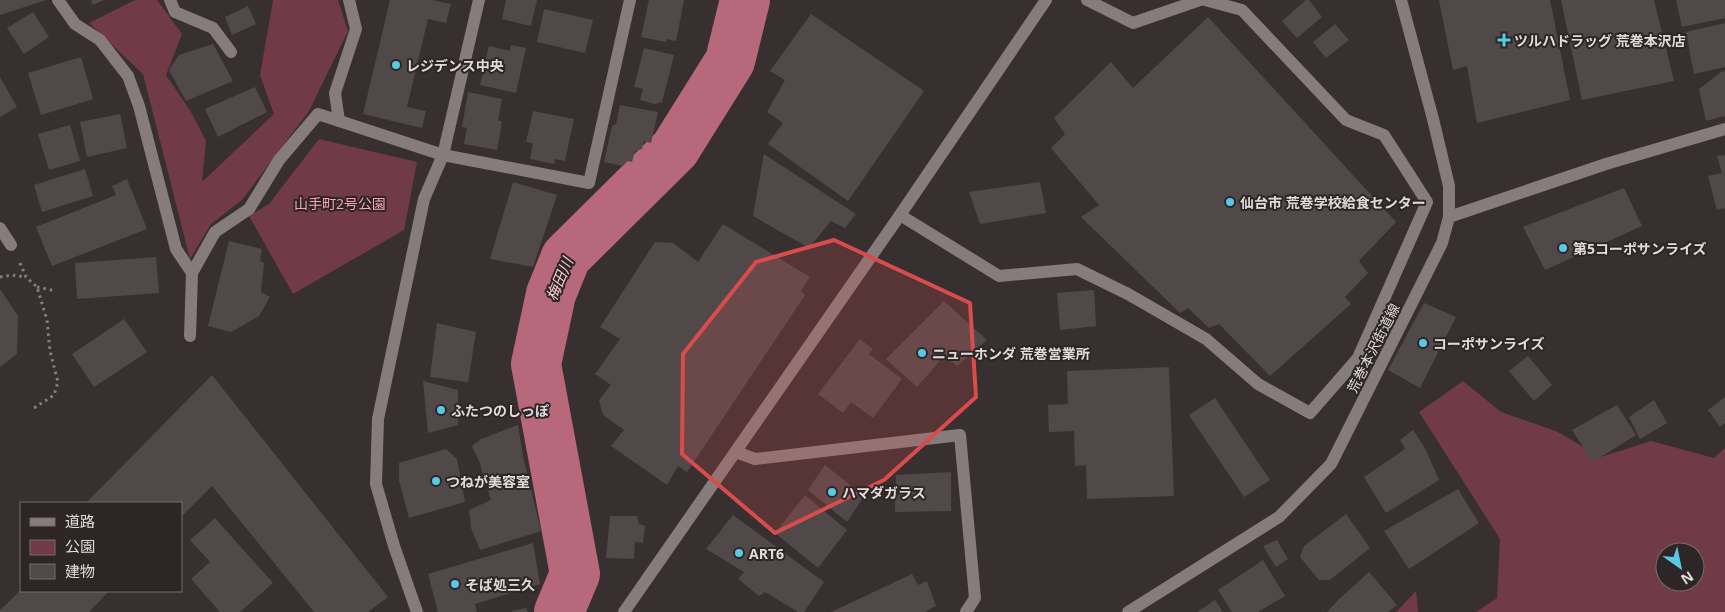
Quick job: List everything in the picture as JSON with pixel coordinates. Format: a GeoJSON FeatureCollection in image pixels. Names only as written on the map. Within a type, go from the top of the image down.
{"type":"FeatureCollection","features":[{"type":"Feature","properties":{"kind":"street"},"geometry":{"type":"LineString","coordinates":[[58,0],[75,24],[100,40],[128,76],[139,106],[176,249],[192,273]]}},
{"type":"Feature","properties":{"kind":"street"},"geometry":{"type":"LineString","coordinates":[[170,0],[175,12],[214,28],[231,52]]}},
{"type":"Feature","properties":{"kind":"street"},"geometry":{"type":"LineString","coordinates":[[339,121],[335,93],[356,29],[349,0]]}},
{"type":"Feature","properties":{"kind":"street"},"geometry":{"type":"LineString","coordinates":[[417,612],[394,546],[376,484],[378,419],[424,199],[443,154],[479,0]]}},
{"type":"Feature","properties":{"kind":"street"},"geometry":{"type":"LineString","coordinates":[[190,336],[192,273],[215,232],[249,209],[279,160],[318,114],[443,154],[589,184],[630,0]]}},
{"type":"Feature","properties":{"kind":"street"},"geometry":{"type":"LineString","coordinates":[[624,612],[900,215],[1046,0]]}},
{"type":"Feature","properties":{"kind":"street"},"geometry":{"type":"LineString","coordinates":[[1087,0],[1133,23],[1200,0]]}},
{"type":"Feature","properties":{"kind":"street"},"geometry":{"type":"LineString","coordinates":[[900,215],[999,276],[1076,269],[1128,294],[1206,339],[1258,384],[1310,413],[1358,358],[1427,202],[1384,135],[1346,120],[1242,10],[1205,0]]}},
{"type":"Feature","properties":{"kind":"street","name":"荒巻本沢街道線"},"geometry":{"type":"LineString","coordinates":[[1128,612],[1279,516],[1331,464],[1442,243],[1449,217],[1449,186],[1401,0]]}},
{"type":"Feature","properties":{"kind":"street"},"geometry":{"type":"LineString","coordinates":[[1449,217],[1606,164],[1725,130]]}},
{"type":"Feature","properties":{"kind":"street"},"geometry":{"type":"LineString","coordinates":[[0,228],[11,245]]}},
{"type":"Feature","properties":{"kind":"street"},"geometry":{"type":"LineString","coordinates":[[736,452],[755,459],[960,436],[975,598],[966,612]]}},
{"type":"Feature","properties":{"kind":"path"},"geometry":{"type":"LineString","coordinates":[[11,245],[26,277],[36,288],[46,320],[50,351],[58,382],[54,395],[34,408]]}},
{"type":"Feature","properties":{"kind":"path"},"geometry":{"type":"LineString","coordinates":[[0,277],[12,275],[26,277]]}},
{"type":"Feature","properties":{"kind":"path"},"geometry":{"type":"LineString","coordinates":[[36,288],[56,291]]}},
{"type":"Feature","properties":{"kind":"highlighted area"},"geometry":{"type":"Polygon","coordinates":[[[834,240],[970,303],[976,397],[884,480],[775,533],[682,454],[683,354],[756,262],[834,240]]]}},
{"type":"Feature","properties":{"kind":"green space"},"geometry":{"type":"Polygon","coordinates":[[[135,0],[157,0],[182,34],[166,75],[191,112],[206,141],[202,182],[274,114],[260,75],[273,0],[338,0],[348,31],[309,111],[242,200],[211,224],[190,259],[143,74],[89,23],[135,0]]]}},
{"type":"Feature","properties":{"kind":"green space","name":"山手町2号公園"},"geometry":{"type":"Polygon","coordinates":[[[319,139],[417,162],[404,230],[293,294],[249,216],[269,204],[319,139]]]}},
{"type":"Feature","properties":{"kind":"green space"},"geometry":{"type":"Polygon","coordinates":[[[1463,381],[1501,412],[1556,431],[1601,457],[1651,441],[1714,458],[1725,448],[1725,612],[1476,612],[1497,598],[1500,539],[1419,412],[1463,381]]]}},
{"type":"Feature","properties":{"kind":"green space"},"geometry":{"type":"Polygon","coordinates":[[[1416,591],[1418,612],[1396,612],[1416,591]]]}},
{"type":"Feature","properties":{"kind":"building"},"geometry":{"type":"Polygon","coordinates":[[[0,0],[46,0],[0,15],[0,0]]]}},
{"type":"Feature","properties":{"kind":"building"},"geometry":{"type":"Polygon","coordinates":[[[91,0],[104,0],[93,5],[91,0]]]}},
{"type":"Feature","properties":{"kind":"building","name":"レジデンス中央"},"geometry":{"type":"Polygon","coordinates":[[[390,0],[432,0],[451,4],[446,23],[428,19],[407,107],[426,111],[422,128],[363,114],[390,0]]]}},
{"type":"Feature","properties":{"kind":"building"},"geometry":{"type":"Polygon","coordinates":[[[506,0],[537,0],[531,26],[502,19],[506,0]]]}},
{"type":"Feature","properties":{"kind":"building"},"geometry":{"type":"Polygon","coordinates":[[[649,0],[684,0],[676,41],[666,39],[666,42],[641,37],[649,0]]]}},
{"type":"Feature","properties":{"kind":"building"},"geometry":{"type":"Polygon","coordinates":[[[1306,0],[1309,0],[1322,17],[1297,38],[1282,21],[1306,0]]]}},
{"type":"Feature","properties":{"kind":"building"},"geometry":{"type":"Polygon","coordinates":[[[1439,0],[1550,0],[1570,100],[1477,123],[1467,66],[1453,70],[1439,0]]]}},
{"type":"Feature","properties":{"kind":"building"},"geometry":{"type":"Polygon","coordinates":[[[1561,0],[1654,0],[1674,81],[1582,100],[1561,0]]]}},
{"type":"Feature","properties":{"kind":"building"},"geometry":{"type":"Polygon","coordinates":[[[1676,0],[1725,0],[1725,18],[1682,27],[1676,0]]]}},
{"type":"Feature","properties":{"kind":"building"},"geometry":{"type":"Polygon","coordinates":[[[248,6],[256,24],[232,35],[225,17],[248,6]]]}},
{"type":"Feature","properties":{"kind":"building"},"geometry":{"type":"Polygon","coordinates":[[[544,9],[593,20],[585,53],[537,42],[544,9]]]}},
{"type":"Feature","properties":{"kind":"building"},"geometry":{"type":"Polygon","coordinates":[[[33,12],[49,37],[24,54],[7,28],[33,12]]]}},
{"type":"Feature","properties":{"kind":"building"},"geometry":{"type":"Polygon","coordinates":[[[811,14],[924,91],[848,201],[768,144],[783,123],[767,112],[785,80],[770,71],[811,14]]]}},
{"type":"Feature","properties":{"kind":"building"},"geometry":{"type":"Polygon","coordinates":[[[1208,17],[1396,222],[1359,261],[1368,273],[1345,297],[1351,304],[1270,376],[1219,324],[1209,328],[1188,308],[1180,313],[1081,217],[1099,205],[1051,148],[1065,134],[1054,118],[1111,62],[1133,88],[1208,17]]]}},
{"type":"Feature","properties":{"kind":"building"},"geometry":{"type":"Polygon","coordinates":[[[1725,23],[1725,67],[1694,74],[1686,32],[1725,23]]]}},
{"type":"Feature","properties":{"kind":"building"},"geometry":{"type":"Polygon","coordinates":[[[1335,24],[1349,40],[1326,58],[1313,42],[1335,24]]]}},
{"type":"Feature","properties":{"kind":"building"},"geometry":{"type":"Polygon","coordinates":[[[213,44],[233,81],[186,101],[169,70],[179,55],[213,44]]]}},
{"type":"Feature","properties":{"kind":"building"},"geometry":{"type":"Polygon","coordinates":[[[511,45],[526,48],[516,93],[480,85],[489,46],[510,51],[511,45]]]}},
{"type":"Feature","properties":{"kind":"building"},"geometry":{"type":"Polygon","coordinates":[[[644,48],[674,55],[662,102],[655,104],[640,100],[643,89],[634,87],[644,48]]]}},
{"type":"Feature","properties":{"kind":"building"},"geometry":{"type":"Polygon","coordinates":[[[81,57],[93,99],[41,115],[28,73],[81,57]]]}},
{"type":"Feature","properties":{"kind":"building"},"geometry":{"type":"Polygon","coordinates":[[[1725,71],[1725,116],[1706,121],[1699,89],[1725,71]]]}},
{"type":"Feature","properties":{"kind":"building"},"geometry":{"type":"Polygon","coordinates":[[[0,77],[17,107],[0,117],[0,77]]]}},
{"type":"Feature","properties":{"kind":"building"},"geometry":{"type":"Polygon","coordinates":[[[255,87],[267,112],[218,137],[205,109],[255,87]]]}},
{"type":"Feature","properties":{"kind":"building"},"geometry":{"type":"Polygon","coordinates":[[[468,92],[502,99],[498,120],[502,122],[497,150],[464,144],[467,128],[462,127],[468,92]]]}},
{"type":"Feature","properties":{"kind":"building"},"geometry":{"type":"Polygon","coordinates":[[[620,105],[658,112],[651,143],[644,141],[642,149],[635,151],[632,162],[627,161],[623,166],[604,162],[612,126],[616,124],[620,105]]]}},
{"type":"Feature","properties":{"kind":"building"},"geometry":{"type":"Polygon","coordinates":[[[533,111],[574,119],[565,161],[555,159],[554,164],[530,159],[533,143],[526,142],[533,111]]]}},
{"type":"Feature","properties":{"kind":"building"},"geometry":{"type":"Polygon","coordinates":[[[120,114],[127,148],[87,157],[80,122],[120,114]]]}},
{"type":"Feature","properties":{"kind":"building"},"geometry":{"type":"Polygon","coordinates":[[[70,125],[80,161],[49,170],[38,134],[70,125]]]}},
{"type":"Feature","properties":{"kind":"building"},"geometry":{"type":"Polygon","coordinates":[[[764,154],[856,214],[845,228],[831,221],[809,248],[753,216],[764,154]]]}},
{"type":"Feature","properties":{"kind":"building"},"geometry":{"type":"Polygon","coordinates":[[[1725,155],[1725,208],[1717,210],[1708,176],[1722,173],[1717,156],[1725,155]]]}},
{"type":"Feature","properties":{"kind":"building"},"geometry":{"type":"Polygon","coordinates":[[[85,169],[93,196],[42,212],[34,185],[85,169]]]}},
{"type":"Feature","properties":{"kind":"building"},"geometry":{"type":"Polygon","coordinates":[[[127,179],[147,229],[52,266],[36,227],[116,195],[112,186],[127,179]]]}},
{"type":"Feature","properties":{"kind":"building"},"geometry":{"type":"Polygon","coordinates":[[[513,182],[557,195],[533,267],[490,259],[513,182]]]}},
{"type":"Feature","properties":{"kind":"building"},"geometry":{"type":"Polygon","coordinates":[[[1040,182],[1046,213],[980,224],[969,192],[1040,182]]]}},
{"type":"Feature","properties":{"kind":"building","name":"第5コーポサンライズ"},"geometry":{"type":"Polygon","coordinates":[[[1624,188],[1642,226],[1545,270],[1523,227],[1624,188]]]}},
{"type":"Feature","properties":{"kind":"building"},"geometry":{"type":"Polygon","coordinates":[[[723,224],[810,277],[801,291],[805,295],[687,472],[678,466],[667,485],[611,446],[624,430],[603,415],[599,400],[611,385],[595,374],[620,339],[600,327],[655,242],[673,243],[698,262],[723,224]]]}},
{"type":"Feature","properties":{"kind":"building"},"geometry":{"type":"Polygon","coordinates":[[[229,241],[262,249],[260,261],[264,263],[261,292],[270,297],[259,316],[231,332],[208,326],[229,241]]]}},
{"type":"Feature","properties":{"kind":"building"},"geometry":{"type":"Polygon","coordinates":[[[156,257],[159,293],[77,299],[75,263],[156,257]]]}},
{"type":"Feature","properties":{"kind":"building"},"geometry":{"type":"Polygon","coordinates":[[[0,289],[18,316],[17,354],[0,367],[0,289]]]}},
{"type":"Feature","properties":{"kind":"building"},"geometry":{"type":"Polygon","coordinates":[[[1094,290],[1096,326],[1060,330],[1057,293],[1094,290]]]}},
{"type":"Feature","properties":{"kind":"building"},"geometry":{"type":"Polygon","coordinates":[[[944,301],[987,340],[957,366],[944,356],[917,387],[886,359],[944,301]]]}},
{"type":"Feature","properties":{"kind":"building","name":"コーポサンライズ"},"geometry":{"type":"Polygon","coordinates":[[[1424,303],[1456,317],[1420,388],[1388,370],[1424,303]]]}},
{"type":"Feature","properties":{"kind":"building"},"geometry":{"type":"Polygon","coordinates":[[[124,319],[147,352],[94,387],[72,354],[124,319]]]}},
{"type":"Feature","properties":{"kind":"building"},"geometry":{"type":"Polygon","coordinates":[[[437,323],[476,332],[468,382],[430,377],[437,323]]]}},
{"type":"Feature","properties":{"kind":"building"},"geometry":{"type":"Polygon","coordinates":[[[860,339],[873,349],[869,354],[902,379],[873,418],[851,402],[843,413],[818,394],[860,339]]]}},
{"type":"Feature","properties":{"kind":"building"},"geometry":{"type":"Polygon","coordinates":[[[1528,356],[1552,385],[1534,401],[1509,371],[1528,356]]]}},
{"type":"Feature","properties":{"kind":"building"},"geometry":{"type":"Polygon","coordinates":[[[1169,367],[1174,496],[1087,499],[1086,465],[1075,466],[1074,431],[1049,432],[1048,405],[1068,404],[1067,371],[1169,367]]]}},
{"type":"Feature","properties":{"kind":"building"},"geometry":{"type":"Polygon","coordinates":[[[212,375],[388,597],[368,612],[314,612],[212,486],[182,516],[182,502],[87,502],[212,375]]]}},
{"type":"Feature","properties":{"kind":"building"},"geometry":{"type":"Polygon","coordinates":[[[423,381],[458,390],[458,425],[428,433],[423,381]]]}},
{"type":"Feature","properties":{"kind":"building"},"geometry":{"type":"Polygon","coordinates":[[[1725,397],[1725,423],[1720,427],[1708,410],[1725,397]]]}},
{"type":"Feature","properties":{"kind":"building"},"geometry":{"type":"Polygon","coordinates":[[[1215,398],[1270,480],[1244,497],[1189,415],[1215,398]]]}},
{"type":"Feature","properties":{"kind":"building"},"geometry":{"type":"Polygon","coordinates":[[[1654,400],[1667,423],[1640,439],[1629,417],[1654,400]]]}},
{"type":"Feature","properties":{"kind":"building"},"geometry":{"type":"Polygon","coordinates":[[[1617,405],[1636,435],[1593,462],[1572,430],[1617,405]]]}},
{"type":"Feature","properties":{"kind":"building"},"geometry":{"type":"Polygon","coordinates":[[[518,425],[523,456],[541,531],[480,550],[471,528],[469,510],[491,500],[479,461],[472,446],[481,439],[518,425]]]}},
{"type":"Feature","properties":{"kind":"building"},"geometry":{"type":"Polygon","coordinates":[[[1413,430],[1425,448],[1439,480],[1386,513],[1364,477],[1405,449],[1400,440],[1413,430]]]}},
{"type":"Feature","properties":{"kind":"building"},"geometry":{"type":"Polygon","coordinates":[[[446,449],[457,459],[465,502],[409,518],[399,480],[399,463],[446,449]]]}},
{"type":"Feature","properties":{"kind":"building"},"geometry":{"type":"Polygon","coordinates":[[[825,465],[864,496],[847,522],[808,490],[825,465]]]}},
{"type":"Feature","properties":{"kind":"building"},"geometry":{"type":"Polygon","coordinates":[[[951,472],[951,511],[895,512],[896,475],[951,472]]]}},
{"type":"Feature","properties":{"kind":"building"},"geometry":{"type":"Polygon","coordinates":[[[1458,489],[1479,523],[1409,569],[1384,531],[1458,489]]]}},
{"type":"Feature","properties":{"kind":"building"},"geometry":{"type":"Polygon","coordinates":[[[805,495],[847,530],[818,568],[775,533],[805,495]]]}},
{"type":"Feature","properties":{"kind":"building"},"geometry":{"type":"Polygon","coordinates":[[[1346,514],[1370,548],[1330,580],[1319,580],[1300,557],[1304,546],[1346,514]]]}},
{"type":"Feature","properties":{"kind":"building"},"geometry":{"type":"Polygon","coordinates":[[[733,515],[824,582],[804,612],[798,612],[765,592],[759,596],[738,579],[744,572],[706,549],[733,515]]]}},
{"type":"Feature","properties":{"kind":"building"},"geometry":{"type":"Polygon","coordinates":[[[610,516],[637,516],[639,524],[645,526],[643,543],[635,542],[634,559],[606,558],[610,516]]]}},
{"type":"Feature","properties":{"kind":"building"},"geometry":{"type":"Polygon","coordinates":[[[215,518],[273,583],[240,612],[220,612],[191,579],[210,562],[190,540],[215,518]]]}},
{"type":"Feature","properties":{"kind":"building"},"geometry":{"type":"Polygon","coordinates":[[[1277,540],[1288,559],[1276,567],[1263,546],[1277,540]]]}},
{"type":"Feature","properties":{"kind":"building"},"geometry":{"type":"Polygon","coordinates":[[[533,543],[540,584],[475,604],[477,612],[438,612],[428,574],[533,543]]]}},
{"type":"Feature","properties":{"kind":"building"},"geometry":{"type":"Polygon","coordinates":[[[1263,560],[1285,596],[1258,612],[1232,612],[1218,590],[1263,560]]]}},
{"type":"Feature","properties":{"kind":"building"},"geometry":{"type":"Polygon","coordinates":[[[1369,572],[1397,605],[1388,612],[1327,612],[1339,599],[1369,572]]]}},
{"type":"Feature","properties":{"kind":"building"},"geometry":{"type":"Polygon","coordinates":[[[912,574],[918,585],[927,581],[936,606],[925,612],[831,612],[912,574]]]}},
{"type":"Feature","properties":{"kind":"building"},"geometry":{"type":"Polygon","coordinates":[[[20,591],[108,592],[89,612],[0,612],[20,591]]]}},
{"type":"Feature","properties":{"kind":"building"},"geometry":{"type":"Polygon","coordinates":[[[1215,600],[1223,612],[1197,612],[1215,600]]]}},
{"type":"Feature","properties":{"kind":"building"},"geometry":{"type":"Polygon","coordinates":[[[526,608],[528,612],[512,612],[512,611],[526,608]]]}},
{"type":"Feature","properties":{"kind":"waterway","name":"梅田川"},"geometry":{"type":"LineString","coordinates":[[559,612],[575,574],[536,364],[551,294],[566,257],[675,149],[730,61],[745,0]]}},
{"type":"Feature","properties":{"kind":"place","name":"ツルハドラッグ 荒巻本沢店"},"geometry":{"type":"Point","coordinates":[1504,40]}},
{"type":"Feature","properties":{"kind":"place","name":"レジデンス中央"},"geometry":{"type":"Point","coordinates":[396,65]}},
{"type":"Feature","properties":{"kind":"place","name":"仙台市 荒巻学校給食センター"},"geometry":{"type":"Point","coordinates":[1230,202]}},
{"type":"Feature","properties":{"kind":"place","name":"第5コーポサンライズ"},"geometry":{"type":"Point","coordinates":[1563,248]}},
{"type":"Feature","properties":{"kind":"place","name":"コーポサンライズ"},"geometry":{"type":"Point","coordinates":[1423,343]}},
{"type":"Feature","properties":{"kind":"place","name":"ニューホンダ 荒巻営業所"},"geometry":{"type":"Point","coordinates":[922,353]}},
{"type":"Feature","properties":{"kind":"place","name":"ふたつのしっぽ"},"geometry":{"type":"Point","coordinates":[441,410]}},
{"type":"Feature","properties":{"kind":"place","name":"つねが美容室"},"geometry":{"type":"Point","coordinates":[436,481]}},
{"type":"Feature","properties":{"kind":"place","name":"ハマダガラス"},"geometry":{"type":"Point","coordinates":[832,492]}},
{"type":"Feature","properties":{"kind":"place","name":"ART6"},"geometry":{"type":"Point","coordinates":[739,553]}},
{"type":"Feature","properties":{"kind":"place","name":"そば処三久"},"geometry":{"type":"Point","coordinates":[455,584]}}]}
